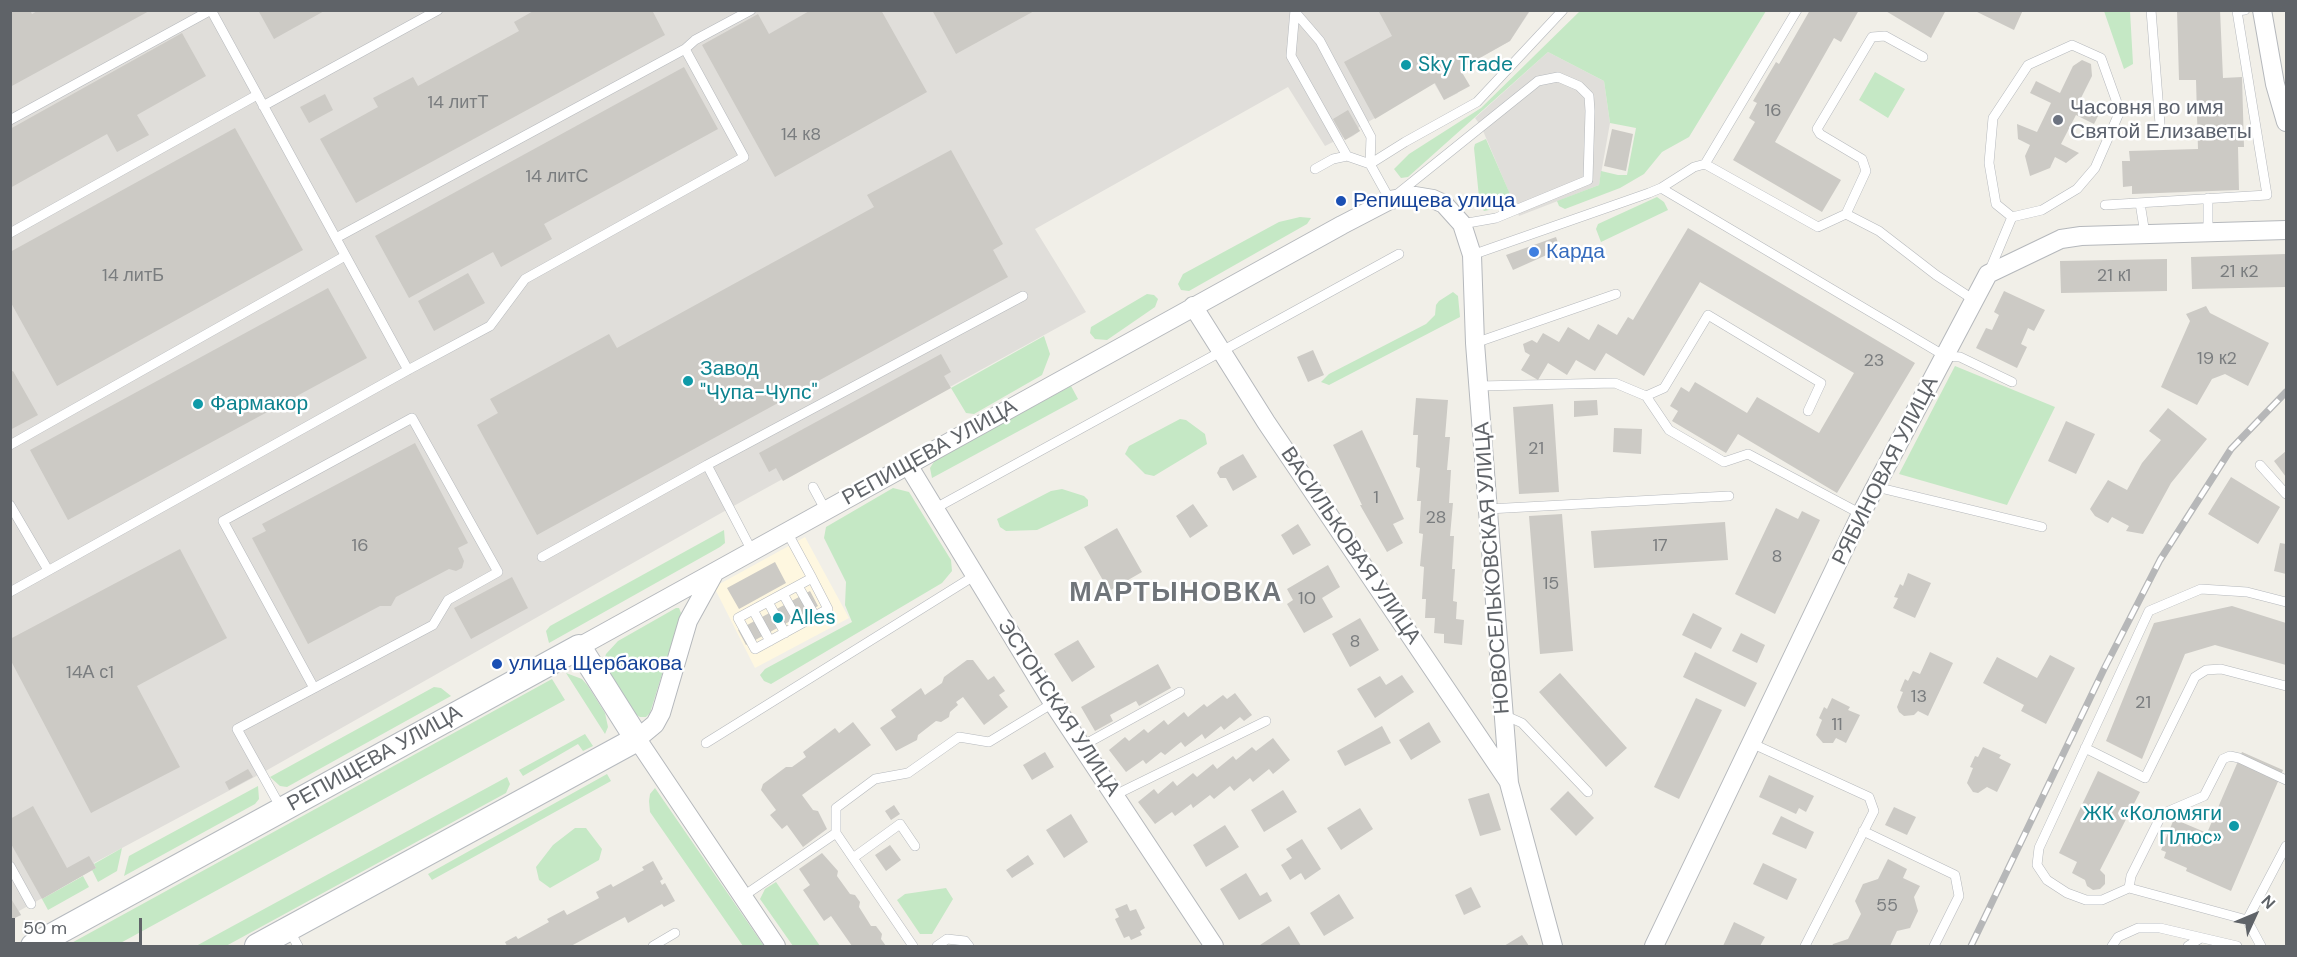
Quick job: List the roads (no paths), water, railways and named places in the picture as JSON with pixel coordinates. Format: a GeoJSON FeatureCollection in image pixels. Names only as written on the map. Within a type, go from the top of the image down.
{"type":"FeatureCollection","features":[{"type":"Feature","properties":{"kind":"street"},"geometry":{"type":"LineString","coordinates":[[2262,10],[2275,84],[2286,122]]}},
{"type":"Feature","properties":{"kind":"street","name":"РЕПИЩЕВА УЛИЦА"},"geometry":{"type":"LineString","coordinates":[[33,946],[826,511],[1193,306],[1390,200],[1415,196],[1433,199]]}},
{"type":"Feature","properties":{"kind":"street","name":"НОВОСЕЛЬКОВСКАЯ УЛИЦА"},"geometry":{"type":"LineString","coordinates":[[1433,199],[1444,204],[1462,224],[1472,255],[1475,343],[1509,783],[1553,946]]}},
{"type":"Feature","properties":{"kind":"street"},"geometry":{"type":"LineString","coordinates":[[1988,274],[2061,239],[2080,236],[2286,230]]}},
{"type":"Feature","properties":{"kind":"street","name":"РЯБИНОВАЯ УЛИЦА"},"geometry":{"type":"LineString","coordinates":[[1654,946],[1861,514],[1988,274]]}},
{"type":"Feature","properties":{"kind":"street","name":"ВАСИЛЬКОВАЯ УЛИЦА"},"geometry":{"type":"LineString","coordinates":[[1193,306],[1221,353],[1509,783]]}},
{"type":"Feature","properties":{"kind":"street","name":"ЭСТОНСКАЯ УЛИЦА"},"geometry":{"type":"LineString","coordinates":[[908,465],[1053,703],[1214,946]]}},
{"type":"Feature","properties":{"kind":"street"},"geometry":{"type":"LineString","coordinates":[[257,946],[293,938],[637,739],[655,724],[661,712],[688,621],[716,571]]}},
{"type":"Feature","properties":{"kind":"street"},"geometry":{"type":"LineString","coordinates":[[579,647],[637,739],[776,946]]}},
{"type":"Feature","properties":{"kind":"lane"},"geometry":{"type":"LineString","coordinates":[[10,120],[211,10],[408,370]]}},
{"type":"Feature","properties":{"kind":"lane"},"geometry":{"type":"LineString","coordinates":[[263,106],[438,10]]}},
{"type":"Feature","properties":{"kind":"lane"},"geometry":{"type":"LineString","coordinates":[[336,238],[685,49],[695,40],[751,10]]}},
{"type":"Feature","properties":{"kind":"lane"},"geometry":{"type":"LineString","coordinates":[[1370,164],[1477,102],[1563,10]]}},
{"type":"Feature","properties":{"kind":"lane"},"geometry":{"type":"LineString","coordinates":[[1472,255],[1660,188],[1694,167],[1705,164],[1797,10]]}},
{"type":"Feature","properties":{"kind":"lane"},"geometry":{"type":"LineString","coordinates":[[2151,10],[2160,124]]}},
{"type":"Feature","properties":{"kind":"lane"},"geometry":{"type":"LineString","coordinates":[[2105,205],[2267,195],[2237,11],[2245,10]]}},
{"type":"Feature","properties":{"kind":"lane"},"geometry":{"type":"LineString","coordinates":[[1295,11],[1320,41],[1371,137],[1370,164],[1390,200],[1538,81],[1558,77],[1579,86],[1588,96],[1590,111],[1588,180],[1497,218],[1462,224]]}},
{"type":"Feature","properties":{"kind":"lane"},"geometry":{"type":"LineString","coordinates":[[1295,11],[1291,56],[1347,156]]}},
{"type":"Feature","properties":{"kind":"lane"},"geometry":{"type":"LineString","coordinates":[[1705,164],[1818,226],[1846,214],[1866,171],[1862,159],[1820,134],[1817,129],[1872,38],[1885,36],[1923,57]]}},
{"type":"Feature","properties":{"kind":"lane"},"geometry":{"type":"LineString","coordinates":[[2072,45],[2101,58],[2120,111],[2095,168],[2077,189],[2042,210],[2012,217],[1996,204],[1989,163],[1993,118],[2028,65],[2072,45]]}},
{"type":"Feature","properties":{"kind":"lane"},"geometry":{"type":"LineString","coordinates":[[10,592],[490,326],[525,279],[744,158],[685,49]]}},
{"type":"Feature","properties":{"kind":"lane"},"geometry":{"type":"LineString","coordinates":[[10,232],[257,95]]}},
{"type":"Feature","properties":{"kind":"lane"},"geometry":{"type":"LineString","coordinates":[[1315,169],[1333,159],[1347,156],[1370,164]]}},
{"type":"Feature","properties":{"kind":"lane"},"geometry":{"type":"LineString","coordinates":[[1660,188],[1946,356],[1959,357],[2012,382]]}},
{"type":"Feature","properties":{"kind":"lane"},"geometry":{"type":"LineString","coordinates":[[2208,198],[2208,232]]}},
{"type":"Feature","properties":{"kind":"lane"},"geometry":{"type":"LineString","coordinates":[[2140,203],[2145,234]]}},
{"type":"Feature","properties":{"kind":"lane"},"geometry":{"type":"LineString","coordinates":[[1846,214],[1879,231],[1936,275],[1974,300]]}},
{"type":"Feature","properties":{"kind":"lane"},"geometry":{"type":"LineString","coordinates":[[1988,274],[2012,217]]}},
{"type":"Feature","properties":{"kind":"lane"},"geometry":{"type":"LineString","coordinates":[[934,508],[1399,254]]}},
{"type":"Feature","properties":{"kind":"lane"},"geometry":{"type":"LineString","coordinates":[[10,445],[345,256]]}},
{"type":"Feature","properties":{"kind":"lane"},"geometry":{"type":"LineString","coordinates":[[1475,343],[1616,294]]}},
{"type":"Feature","properties":{"kind":"lane"},"geometry":{"type":"LineString","coordinates":[[542,557],[706,465],[1023,296]]}},
{"type":"Feature","properties":{"kind":"lane"},"geometry":{"type":"LineString","coordinates":[[1646,396],[1664,388],[1708,315],[1821,383],[1808,411]]}},
{"type":"Feature","properties":{"kind":"lane"},"geometry":{"type":"LineString","coordinates":[[1479,386],[1615,383],[1646,396],[1668,430],[1724,462],[1748,454],[1861,514]]}},
{"type":"Feature","properties":{"kind":"lane"},"geometry":{"type":"LineString","coordinates":[[282,810],[237,729],[433,625],[448,600],[498,572],[412,418],[223,521],[314,688]]}},
{"type":"Feature","properties":{"kind":"lane"},"geometry":{"type":"LineString","coordinates":[[706,465],[752,551]]}},
{"type":"Feature","properties":{"kind":"lane"},"geometry":{"type":"LineString","coordinates":[[2260,465],[2286,494]]}},
{"type":"Feature","properties":{"kind":"lane"},"geometry":{"type":"LineString","coordinates":[[813,487],[826,511]]}},
{"type":"Feature","properties":{"kind":"lane"},"geometry":{"type":"LineString","coordinates":[[1876,487],[2043,527]]}},
{"type":"Feature","properties":{"kind":"lane"},"geometry":{"type":"LineString","coordinates":[[1488,509],[1729,496]]}},
{"type":"Feature","properties":{"kind":"lane"},"geometry":{"type":"LineString","coordinates":[[10,505],[48,570]]}},
{"type":"Feature","properties":{"kind":"lane"},"geometry":{"type":"LineString","coordinates":[[787,532],[812,578],[828,609],[755,649],[738,618],[812,578]]}},
{"type":"Feature","properties":{"kind":"lane"},"geometry":{"type":"LineString","coordinates":[[705,743],[974,576]]}},
{"type":"Feature","properties":{"kind":"lane"},"geometry":{"type":"LineString","coordinates":[[798,586],[815,616]]}},
{"type":"Feature","properties":{"kind":"lane"},"geometry":{"type":"LineString","coordinates":[[2261,946],[2247,920],[2129,888],[2102,900],[2086,900],[2067,893],[2047,880],[2037,865],[2038,848],[2149,611],[2201,589],[2247,592],[2286,602]]}},
{"type":"Feature","properties":{"kind":"lane"},"geometry":{"type":"LineString","coordinates":[[783,594],[800,624]]}},
{"type":"Feature","properties":{"kind":"lane"},"geometry":{"type":"LineString","coordinates":[[768,602],[785,633]]}},
{"type":"Feature","properties":{"kind":"lane"},"geometry":{"type":"LineString","coordinates":[[753,610],[770,641]]}},
{"type":"Feature","properties":{"kind":"lane"},"geometry":{"type":"LineString","coordinates":[[2085,748],[2145,778],[2195,677],[2206,670],[2221,669],[2286,686]]}},
{"type":"Feature","properties":{"kind":"lane"},"geometry":{"type":"LineString","coordinates":[[1082,746],[1180,692]]}},
{"type":"Feature","properties":{"kind":"lane"},"geometry":{"type":"LineString","coordinates":[[913,946],[836,833],[836,808],[875,780],[908,773],[959,737],[989,742],[1053,703]]}},
{"type":"Feature","properties":{"kind":"lane"},"geometry":{"type":"LineString","coordinates":[[1504,715],[1522,723],[1588,792]]}},
{"type":"Feature","properties":{"kind":"lane"},"geometry":{"type":"LineString","coordinates":[[1115,795],[1266,721]]}},
{"type":"Feature","properties":{"kind":"lane"},"geometry":{"type":"LineString","coordinates":[[1751,743],[1869,797],[1874,811],[1805,946]]}},
{"type":"Feature","properties":{"kind":"lane"},"geometry":{"type":"LineString","coordinates":[[2129,888],[2131,876],[2162,814],[2204,796],[2223,759],[2230,756],[2239,758],[2286,780]]}},
{"type":"Feature","properties":{"kind":"lane"},"geometry":{"type":"LineString","coordinates":[[853,858],[900,824],[915,846]]}},
{"type":"Feature","properties":{"kind":"lane"},"geometry":{"type":"LineString","coordinates":[[1863,831],[1955,875],[1959,896],[1934,946]]}},
{"type":"Feature","properties":{"kind":"lane"},"geometry":{"type":"LineString","coordinates":[[742,897],[836,833]]}},
{"type":"Feature","properties":{"kind":"lane"},"geometry":{"type":"LineString","coordinates":[[2247,920],[2286,846]]}},
{"type":"Feature","properties":{"kind":"lane"},"geometry":{"type":"LineString","coordinates":[[10,866],[31,904]]}},
{"type":"Feature","properties":{"kind":"lane"},"geometry":{"type":"LineString","coordinates":[[2112,946],[2118,937],[2138,928],[2160,928],[2232,946]]}},
{"type":"Feature","properties":{"kind":"lane"},"geometry":{"type":"LineString","coordinates":[[653,946],[675,933]]}},
{"type":"Feature","properties":{"kind":"lane"},"geometry":{"type":"LineString","coordinates":[[2188,946],[2201,938]]}},
{"type":"Feature","properties":{"kind":"lane"},"geometry":{"type":"LineString","coordinates":[[937,946],[947,939],[965,941],[969,946]]}},
{"type":"Feature","properties":{"kind":"railway"},"geometry":{"type":"LineString","coordinates":[[1971,946],[2104,669],[2160,560],[2231,449],[2286,392]]}},
{"type":"Feature","properties":{"kind":"place","name":"Sky Trade"},"geometry":{"type":"Point","coordinates":[1406,65]}},
{"type":"Feature","properties":{"kind":"place","name":"Часовня во имя Святой Елизаветы"},"geometry":{"type":"Point","coordinates":[2058,120]}},
{"type":"Feature","properties":{"kind":"place","name":"Репищева улица"},"geometry":{"type":"Point","coordinates":[1341,201]}},
{"type":"Feature","properties":{"kind":"place","name":"Карда"},"geometry":{"type":"Point","coordinates":[1534,252]}},
{"type":"Feature","properties":{"kind":"place","name":"Завод \"Чупа-Чупс\""},"geometry":{"type":"Point","coordinates":[688,381]}},
{"type":"Feature","properties":{"kind":"place","name":"Фармакор"},"geometry":{"type":"Point","coordinates":[198,404]}},
{"type":"Feature","properties":{"kind":"place","name":"Alles"},"geometry":{"type":"Point","coordinates":[778,618]}},
{"type":"Feature","properties":{"kind":"place","name":"улица Щербакова"},"geometry":{"type":"Point","coordinates":[497,664]}},
{"type":"Feature","properties":{"kind":"place","name":"ЖК «Коломяги Плюс»"},"geometry":{"type":"Point","coordinates":[2234,826]}},
{"type":"Feature","properties":{"kind":"district","name":"МАРТЫНОВКА"},"geometry":{"type":"Point","coordinates":[1176,594]}}]}
